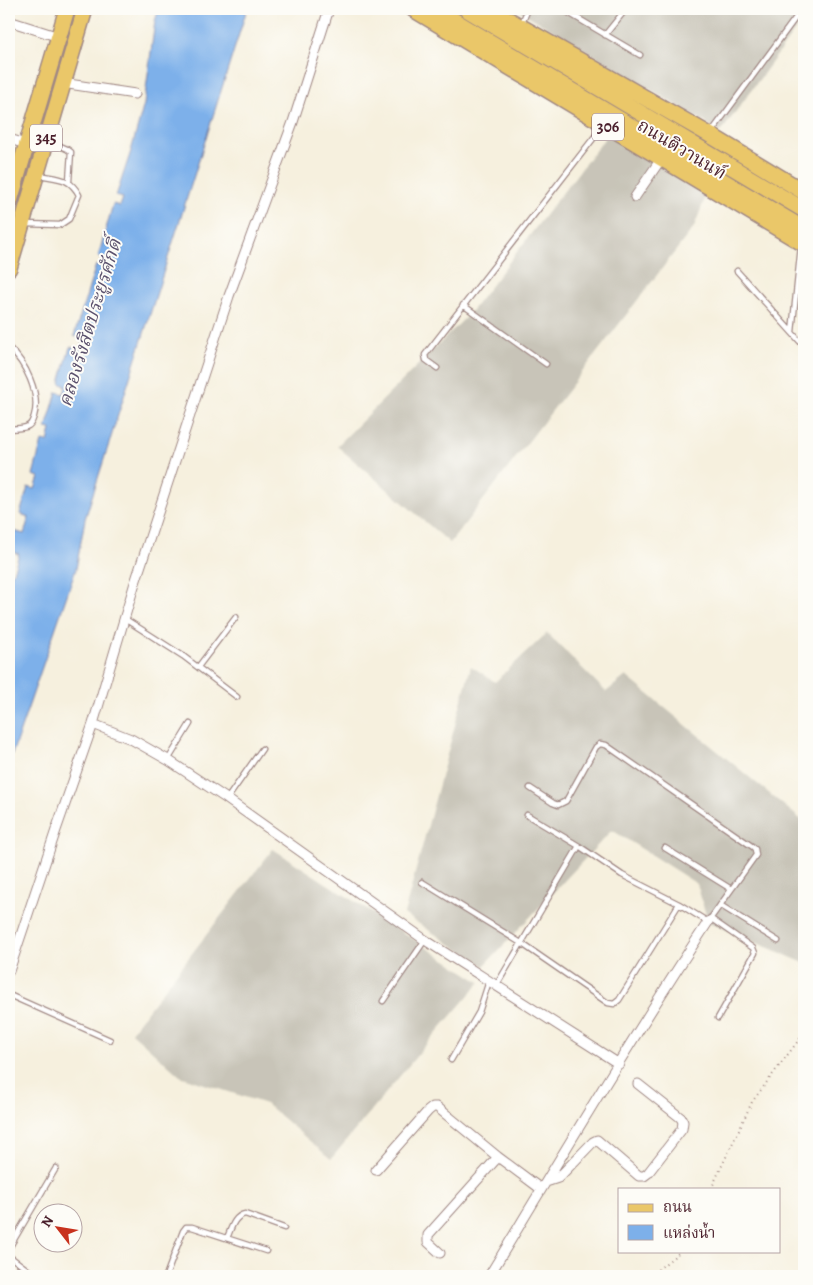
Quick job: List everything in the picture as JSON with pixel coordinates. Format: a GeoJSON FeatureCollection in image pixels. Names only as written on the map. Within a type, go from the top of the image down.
{"type":"FeatureCollection","features":[{"type":"Feature","properties":{"kind":"main road","name":"345"},"geometry":{"type":"LineString","coordinates":[[9,204],[67,9]]}},
{"type":"Feature","properties":{"kind":"main road","name":"345"},"geometry":{"type":"LineString","coordinates":[[9,268],[45,139],[85,9]]}},
{"type":"Feature","properties":{"kind":"main road","name":"ถนนติวานนท์"},"geometry":{"type":"LineString","coordinates":[[413,9],[660,158],[803,238]]}},
{"type":"Feature","properties":{"kind":"main road","name":"ถนนติวานนท์"},"geometry":{"type":"LineString","coordinates":[[435,9],[731,176],[804,210]]}},
{"type":"Feature","properties":{"kind":"main road","name":"ถนนติวานนท์"},"geometry":{"type":"LineString","coordinates":[[466,9],[731,176],[803,238]]}},
{"type":"Feature","properties":{"kind":"main road","name":"ถนนติวานนท์"},"geometry":{"type":"LineString","coordinates":[[490,9],[710,135],[804,192]]}},
{"type":"Feature","properties":{"kind":"street"},"geometry":{"type":"LineString","coordinates":[[9,971],[93,724],[229,296],[293,122],[329,9]]}},
{"type":"Feature","properties":{"kind":"street"},"geometry":{"type":"LineString","coordinates":[[9,21],[59,37]]}},
{"type":"Feature","properties":{"kind":"street"},"geometry":{"type":"LineString","coordinates":[[62,84],[135,94]]}},
{"type":"Feature","properties":{"kind":"street"},"geometry":{"type":"LineString","coordinates":[[9,139],[26,144]]}},
{"type":"Feature","properties":{"kind":"street"},"geometry":{"type":"LineString","coordinates":[[635,196],[660,158]]}},
{"type":"Feature","properties":{"kind":"street"},"geometry":{"type":"LineString","coordinates":[[93,724],[131,739],[168,760],[227,799],[425,940],[619,1064]]}},
{"type":"Feature","properties":{"kind":"street"},"geometry":{"type":"LineString","coordinates":[[489,1276],[650,1010],[709,920]]}},
{"type":"Feature","properties":{"kind":"street"},"geometry":{"type":"LineString","coordinates":[[544,1186],[558,1178],[597,1140],[639,1176],[644,1176],[648,1173],[682,1129],[683,1122],[681,1118],[638,1084]]}},
{"type":"Feature","properties":{"kind":"street"},"geometry":{"type":"LineString","coordinates":[[376,1170],[428,1111],[433,1107],[437,1107],[498,1157],[544,1186]]}},
{"type":"Feature","properties":{"kind":"street"},"geometry":{"type":"LineString","coordinates":[[440,1253],[428,1242],[428,1235],[498,1157]]}},
{"type":"Feature","properties":{"kind":"lane"},"geometry":{"type":"LineString","coordinates":[[520,27],[528,9]]}},
{"type":"Feature","properties":{"kind":"lane"},"geometry":{"type":"LineString","coordinates":[[562,9],[640,55]]}},
{"type":"Feature","properties":{"kind":"lane"},"geometry":{"type":"LineString","coordinates":[[605,34],[626,9]]}},
{"type":"Feature","properties":{"kind":"lane"},"geometry":{"type":"LineString","coordinates":[[710,135],[802,9]]}},
{"type":"Feature","properties":{"kind":"lane"},"geometry":{"type":"LineString","coordinates":[[437,368],[426,360],[425,355],[604,124]]}},
{"type":"Feature","properties":{"kind":"lane"},"geometry":{"type":"LineString","coordinates":[[45,139],[71,152],[69,181]]}},
{"type":"Feature","properties":{"kind":"lane"},"geometry":{"type":"LineString","coordinates":[[21,224],[60,225],[69,219],[80,195],[69,181],[35,174]]}},
{"type":"Feature","properties":{"kind":"lane"},"geometry":{"type":"LineString","coordinates":[[792,332],[803,238]]}},
{"type":"Feature","properties":{"kind":"lane"},"geometry":{"type":"LineString","coordinates":[[737,271],[804,346]]}},
{"type":"Feature","properties":{"kind":"lane"},"geometry":{"type":"LineString","coordinates":[[464,305],[546,364]]}},
{"type":"Feature","properties":{"kind":"lane"},"geometry":{"type":"LineString","coordinates":[[9,348],[27,372],[35,389],[36,409],[32,422],[28,427],[9,429]]}},
{"type":"Feature","properties":{"kind":"lane"},"geometry":{"type":"LineString","coordinates":[[198,667],[236,617]]}},
{"type":"Feature","properties":{"kind":"lane"},"geometry":{"type":"LineString","coordinates":[[125,619],[198,667],[237,697]]}},
{"type":"Feature","properties":{"kind":"lane"},"geometry":{"type":"LineString","coordinates":[[168,760],[190,724]]}},
{"type":"Feature","properties":{"kind":"lane"},"geometry":{"type":"LineString","coordinates":[[530,788],[552,803],[558,804],[566,801],[596,747],[600,744],[606,745],[756,850],[756,855],[709,920]]}},
{"type":"Feature","properties":{"kind":"lane"},"geometry":{"type":"LineString","coordinates":[[227,799],[262,749]]}},
{"type":"Feature","properties":{"kind":"lane"},"geometry":{"type":"LineString","coordinates":[[527,815],[579,846],[622,875],[709,920],[753,948],[755,953],[718,1018]]}},
{"type":"Feature","properties":{"kind":"lane"},"geometry":{"type":"LineString","coordinates":[[451,1060],[479,1012],[492,983],[521,943],[579,846]]}},
{"type":"Feature","properties":{"kind":"lane"},"geometry":{"type":"LineString","coordinates":[[664,848],[731,889]]}},
{"type":"Feature","properties":{"kind":"lane"},"geometry":{"type":"LineString","coordinates":[[422,882],[521,943],[608,1003],[614,1004],[619,1000],[678,904]]}},
{"type":"Feature","properties":{"kind":"lane"},"geometry":{"type":"LineString","coordinates":[[720,905],[778,941]]}},
{"type":"Feature","properties":{"kind":"lane"},"geometry":{"type":"LineString","coordinates":[[383,1001],[425,940]]}},
{"type":"Feature","properties":{"kind":"lane"},"geometry":{"type":"LineString","coordinates":[[9,995],[110,1040]]}},
{"type":"Feature","properties":{"kind":"lane"},"geometry":{"type":"LineString","coordinates":[[9,1248],[56,1168]]}},
{"type":"Feature","properties":{"kind":"lane"},"geometry":{"type":"LineString","coordinates":[[227,1238],[235,1220],[240,1215],[245,1214],[284,1228]]}},
{"type":"Feature","properties":{"kind":"lane"},"geometry":{"type":"LineString","coordinates":[[166,1276],[186,1227],[192,1226],[266,1251]]}},
{"type":"Feature","properties":{"kind":"lane"},"geometry":{"type":"LineString","coordinates":[[9,1256],[36,1276]]}},
{"type":"Feature","properties":{"kind":"path"},"geometry":{"type":"LineString","coordinates":[[711,1188],[752,1102],[804,1033]]}},
{"type":"Feature","properties":{"kind":"path"},"geometry":{"type":"LineString","coordinates":[[650,1276],[680,1252]]}},
{"type":"Feature","properties":{"kind":"shaded area"},"geometry":{"type":"Polygon","coordinates":[[[517,9],[804,9],[804,18],[721,132],[517,9]]]}},
{"type":"Feature","properties":{"kind":"shaded area"},"geometry":{"type":"Polygon","coordinates":[[[608,134],[707,193],[694,227],[450,543],[337,446],[469,314],[608,134]]]}},
{"type":"Feature","properties":{"kind":"shaded area"},"geometry":{"type":"Polygon","coordinates":[[[547,633],[606,692],[626,676],[804,822],[804,963],[708,922],[697,884],[612,830],[484,966],[404,914],[471,666],[495,682],[547,633]]]}},
{"type":"Feature","properties":{"kind":"shaded area"},"geometry":{"type":"Polygon","coordinates":[[[273,849],[480,982],[331,1159],[266,1104],[180,1076],[131,1032],[273,849]]]}},
{"type":"Feature","properties":{"kind":"water","name":"คลองรังสิตประยูรศักดิ์"},"geometry":{"type":"Polygon","coordinates":[[[159,9],[247,9],[85,519],[76,569],[9,763],[9,574],[12,575],[19,554],[9,551],[14,531],[24,534],[29,517],[20,514],[28,487],[35,489],[39,477],[33,475],[42,441],[48,442],[51,429],[46,428],[57,392],[64,394],[66,386],[60,383],[70,347],[81,350],[84,339],[74,336],[96,265],[102,267],[105,259],[98,257],[113,204],[120,206],[123,198],[116,196],[144,104],[155,21],[159,9]]]}}]}
